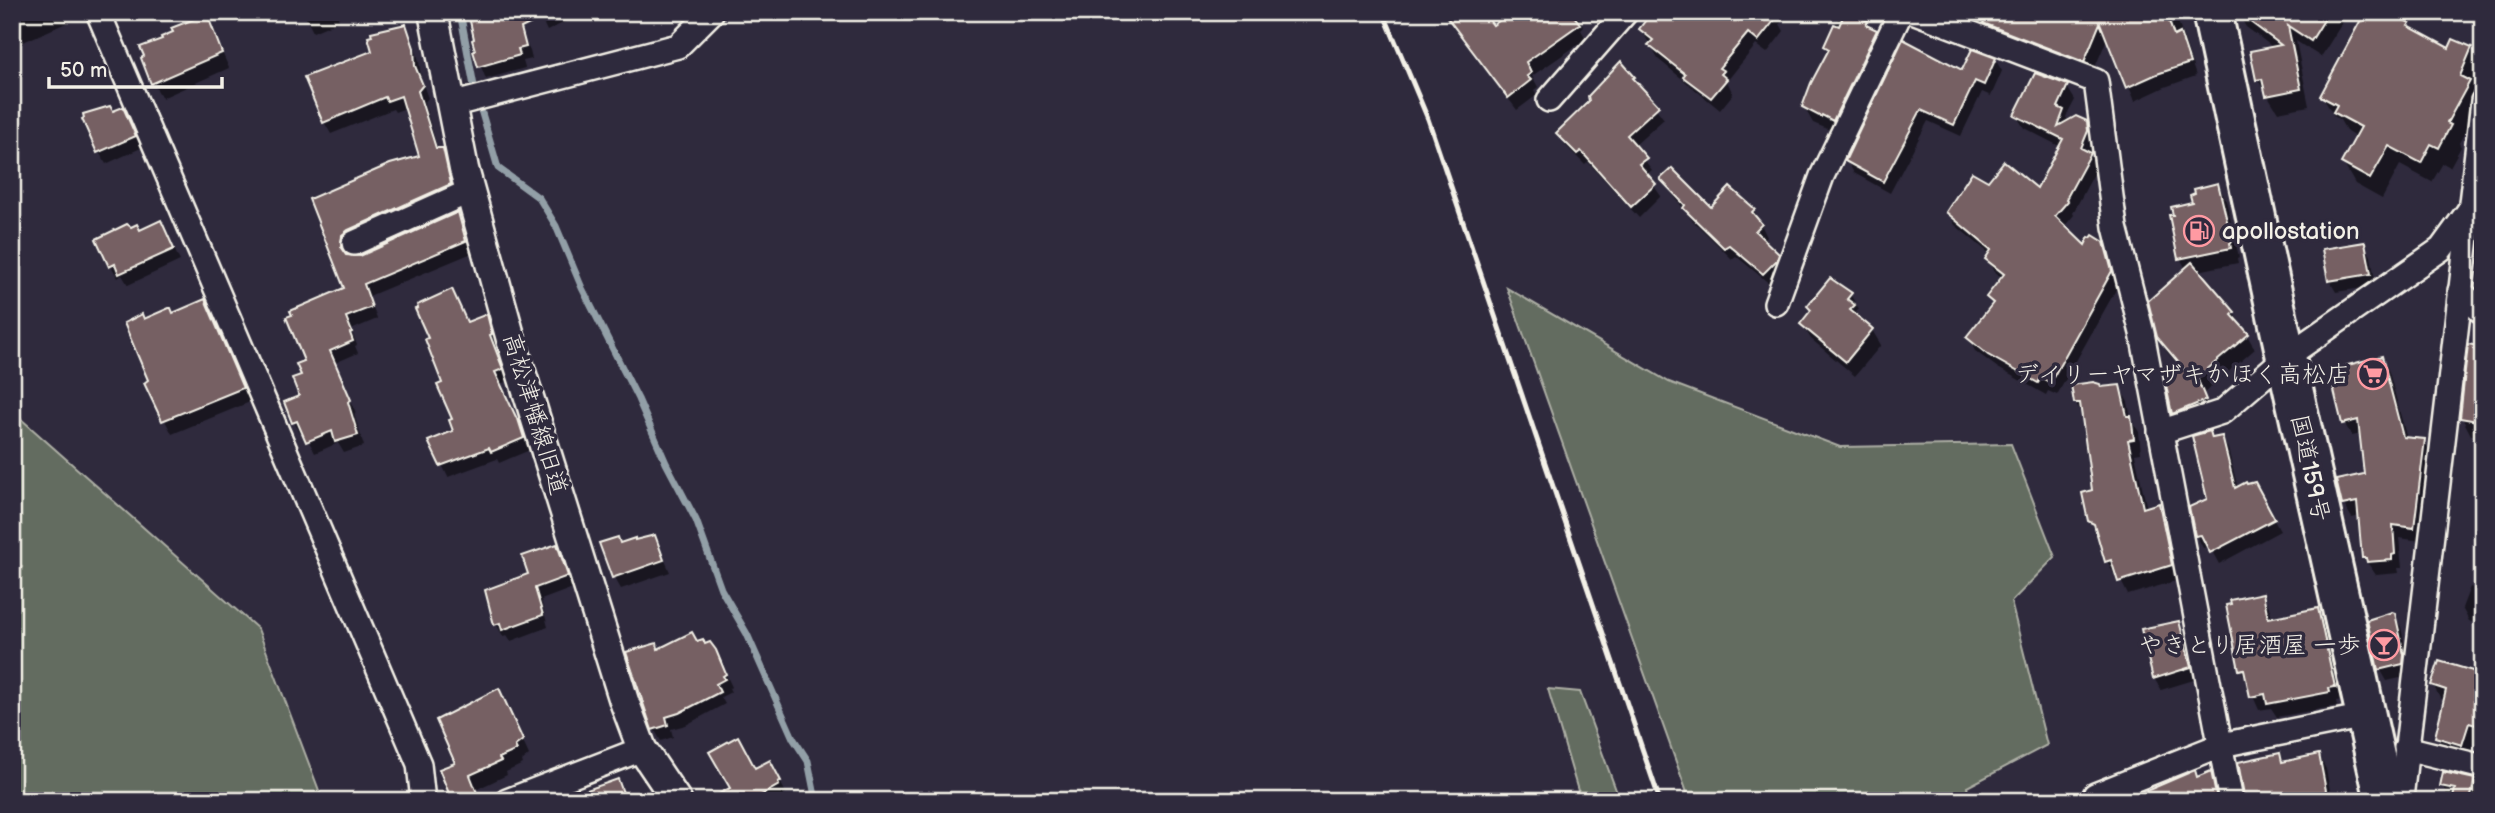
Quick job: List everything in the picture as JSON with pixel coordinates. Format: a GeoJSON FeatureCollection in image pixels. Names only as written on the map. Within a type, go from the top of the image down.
{"type":"FeatureCollection","features":[{"type":"Feature","properties":{"kind":"highway","name":"国道159号"},"geometry":{"type":"LineString","coordinates":[[2213,12],[2286,357],[2385,801]]}},
{"type":"Feature","properties":{"kind":"street"},"geometry":{"type":"LineString","coordinates":[[98,12],[419,764],[423,801]]}},
{"type":"Feature","properties":{"kind":"street","name":"高松津幡線旧道"},"geometry":{"type":"LineString","coordinates":[[433,12],[457,104],[470,191],[512,343],[624,701],[642,749],[671,798]]}},
{"type":"Feature","properties":{"kind":"street"},"geometry":{"type":"LineString","coordinates":[[457,104],[678,46],[712,12]]}},
{"type":"Feature","properties":{"kind":"street"},"geometry":{"type":"LineString","coordinates":[[1549,100],[1626,12]]}},
{"type":"Feature","properties":{"kind":"street"},"geometry":{"type":"LineString","coordinates":[[1776,303],[1822,176],[1901,12]]}},
{"type":"Feature","properties":{"kind":"street"},"geometry":{"type":"LineString","coordinates":[[1915,12],[2095,81],[2115,227],[2135,302],[2231,801]]}},
{"type":"Feature","properties":{"kind":"street"},"geometry":{"type":"LineString","coordinates":[[2396,801],[2401,798],[2459,291],[2476,204],[2483,101]]}},
{"type":"Feature","properties":{"kind":"street"},"geometry":{"type":"LineString","coordinates":[[354,243],[470,191]]}},
{"type":"Feature","properties":{"kind":"street"},"geometry":{"type":"LineString","coordinates":[[2160,432],[2222,412],[2286,357],[2441,249],[2476,204]]}},
{"type":"Feature","properties":{"kind":"street"},"geometry":{"type":"LineString","coordinates":[[2459,291],[2483,313]]}},
{"type":"Feature","properties":{"kind":"street"},"geometry":{"type":"LineString","coordinates":[[2093,801],[2095,795],[2221,746],[2365,716]]}},
{"type":"Feature","properties":{"kind":"street"},"geometry":{"type":"LineString","coordinates":[[2406,748],[2483,768]]}},
{"type":"Feature","properties":{"kind":"street"},"geometry":{"type":"LineString","coordinates":[[507,801],[642,749]]}},
{"type":"Feature","properties":{"kind":"shaded area"},"geometry":{"type":"Polygon","coordinates":[[[1507,288],[1669,382],[1840,447],[2011,444],[2055,557],[2011,602],[2047,745],[1967,787],[1970,801],[1690,801],[1507,288]]]}},
{"type":"Feature","properties":{"kind":"shaded area"},"geometry":{"type":"Polygon","coordinates":[[[12,411],[258,629],[323,801],[12,801],[12,579],[22,567],[12,556],[12,411]]]}},
{"type":"Feature","properties":{"kind":"shaded area"},"geometry":{"type":"Polygon","coordinates":[[[1548,689],[1580,692],[1620,801],[1581,801],[1548,689]]]}},
{"type":"Feature","properties":{"kind":"building"},"geometry":{"type":"Polygon","coordinates":[[[468,12],[555,12],[521,28],[526,47],[518,49],[520,55],[478,67],[468,12]]]}},
{"type":"Feature","properties":{"kind":"building"},"geometry":{"type":"Polygon","coordinates":[[[1443,12],[1483,12],[1493,25],[1511,12],[1571,12],[1580,24],[1526,62],[1531,73],[1527,76],[1531,80],[1508,98],[1443,12]]]}},
{"type":"Feature","properties":{"kind":"building"},"geometry":{"type":"Polygon","coordinates":[[[1652,12],[1781,12],[1758,41],[1748,33],[1719,68],[1724,71],[1721,74],[1727,79],[1711,98],[1648,45],[1653,40],[1639,29],[1652,12]]]}},
{"type":"Feature","properties":{"kind":"building"},"geometry":{"type":"Polygon","coordinates":[[[1845,12],[1868,21],[1866,25],[1877,30],[1833,121],[1802,107],[1829,49],[1824,46],[1834,24],[1839,26],[1845,12]]]}},
{"type":"Feature","properties":{"kind":"building"},"geometry":{"type":"Polygon","coordinates":[[[1988,12],[2166,12],[2174,36],[2180,33],[2190,63],[2126,88],[2100,23],[2084,62],[1983,23],[1988,12]]]}},
{"type":"Feature","properties":{"kind":"building"},"geometry":{"type":"Polygon","coordinates":[[[2237,12],[2329,12],[2311,41],[2288,26],[2301,89],[2266,96],[2262,79],[2256,80],[2250,51],[2281,45],[2237,12]]]}},
{"type":"Feature","properties":{"kind":"building"},"geometry":{"type":"Polygon","coordinates":[[[2365,12],[2390,12],[2410,23],[2408,26],[2449,48],[2453,39],[2472,47],[2460,76],[2470,81],[2447,123],[2451,125],[2439,148],[2431,144],[2421,163],[2389,146],[2370,179],[2341,163],[2361,127],[2333,112],[2337,105],[2320,96],[2365,12]]]}},
{"type":"Feature","properties":{"kind":"building"},"geometry":{"type":"Polygon","coordinates":[[[207,14],[222,53],[151,84],[141,58],[144,56],[140,47],[162,39],[161,37],[173,32],[171,28],[207,14]]]}},
{"type":"Feature","properties":{"kind":"building"},"geometry":{"type":"Polygon","coordinates":[[[406,24],[414,48],[415,66],[423,85],[418,91],[436,148],[443,148],[451,184],[348,230],[342,235],[341,248],[346,255],[360,256],[458,212],[466,241],[364,284],[372,307],[346,317],[353,341],[330,351],[351,400],[348,402],[358,435],[335,442],[332,431],[306,442],[297,421],[292,423],[284,402],[299,396],[292,378],[301,375],[296,364],[304,361],[286,317],[292,315],[290,311],[344,288],[309,199],[390,164],[419,156],[401,96],[387,101],[385,97],[323,123],[304,77],[372,51],[368,37],[372,36],[371,32],[406,24]]]}},
{"type":"Feature","properties":{"kind":"building"},"geometry":{"type":"Polygon","coordinates":[[[1903,39],[1962,70],[1972,49],[1996,58],[1984,85],[1975,81],[1954,125],[1921,110],[1883,182],[1845,161],[1903,39]]]}},
{"type":"Feature","properties":{"kind":"building"},"geometry":{"type":"Polygon","coordinates":[[[1621,61],[1659,106],[1627,135],[1647,158],[1639,164],[1656,184],[1631,207],[1581,151],[1577,154],[1556,133],[1589,101],[1588,96],[1621,61]]]}},
{"type":"Feature","properties":{"kind":"building"},"geometry":{"type":"Polygon","coordinates":[[[2035,73],[2068,85],[2058,107],[2064,110],[2058,126],[2076,116],[2087,121],[2088,131],[2081,148],[2091,153],[2066,199],[2068,201],[2055,216],[2085,245],[2093,235],[2104,242],[2112,271],[2050,383],[2041,378],[2038,383],[1988,355],[1966,337],[1993,303],[1986,297],[2004,274],[1985,259],[1991,250],[1946,212],[1972,172],[1988,181],[2004,161],[2037,188],[2063,139],[2014,115],[2035,73]]]}},
{"type":"Feature","properties":{"kind":"building"},"geometry":{"type":"Polygon","coordinates":[[[110,106],[113,111],[123,107],[136,136],[97,153],[82,119],[83,114],[110,106]]]}},
{"type":"Feature","properties":{"kind":"building"},"geometry":{"type":"Polygon","coordinates":[[[1672,168],[1711,207],[1730,187],[1755,209],[1752,212],[1762,224],[1755,231],[1779,254],[1777,260],[1763,274],[1729,245],[1724,248],[1683,208],[1685,205],[1660,179],[1672,168]]]}},
{"type":"Feature","properties":{"kind":"building"},"geometry":{"type":"Polygon","coordinates":[[[2218,183],[2232,242],[2231,248],[2178,259],[2169,215],[2173,215],[2171,207],[2192,202],[2190,195],[2195,193],[2194,189],[2218,183]]]}},
{"type":"Feature","properties":{"kind":"building"},"geometry":{"type":"Polygon","coordinates":[[[161,220],[174,249],[119,274],[115,264],[109,267],[96,239],[127,224],[131,227],[137,224],[140,230],[161,220]]]}},
{"type":"Feature","properties":{"kind":"building"},"geometry":{"type":"Polygon","coordinates":[[[2365,242],[2371,274],[2328,281],[2322,249],[2365,242]]]}},
{"type":"Feature","properties":{"kind":"building"},"geometry":{"type":"Polygon","coordinates":[[[2192,262],[2235,312],[2232,315],[2249,334],[2197,378],[2206,400],[2172,414],[2164,376],[2184,369],[2157,337],[2148,301],[2192,262]]]}},
{"type":"Feature","properties":{"kind":"building"},"geometry":{"type":"Polygon","coordinates":[[[1830,278],[1852,293],[1847,299],[1855,305],[1850,310],[1873,329],[1846,362],[1800,324],[1811,310],[1807,306],[1830,278]]]}},
{"type":"Feature","properties":{"kind":"building"},"geometry":{"type":"Polygon","coordinates":[[[452,289],[467,322],[487,314],[492,334],[490,335],[503,369],[495,372],[518,419],[524,438],[491,452],[489,448],[440,466],[428,441],[453,431],[449,420],[452,419],[437,385],[442,383],[425,339],[428,338],[415,309],[418,308],[417,305],[452,289]]]}},
{"type":"Feature","properties":{"kind":"building"},"geometry":{"type":"Polygon","coordinates":[[[205,299],[243,388],[162,421],[144,383],[148,380],[124,323],[142,314],[144,319],[169,308],[173,313],[205,299]]]}},
{"type":"Feature","properties":{"kind":"building"},"geometry":{"type":"Polygon","coordinates":[[[2468,344],[2483,347],[2483,422],[2460,418],[2468,344]]]}},
{"type":"Feature","properties":{"kind":"building"},"geometry":{"type":"Polygon","coordinates":[[[2382,356],[2403,437],[2425,439],[2414,528],[2393,525],[2395,554],[2392,555],[2392,560],[2367,562],[2366,558],[2362,558],[2357,502],[2342,505],[2336,480],[2364,474],[2358,420],[2342,424],[2329,370],[2382,356]]]}},
{"type":"Feature","properties":{"kind":"building"},"geometry":{"type":"Polygon","coordinates":[[[2093,382],[2101,387],[2120,385],[2127,416],[2131,416],[2134,439],[2128,440],[2143,508],[2159,503],[2172,565],[2118,582],[2111,560],[2105,562],[2094,524],[2088,521],[2082,493],[2092,490],[2080,403],[2074,403],[2071,385],[2093,382]]]}},
{"type":"Feature","properties":{"kind":"building"},"geometry":{"type":"Polygon","coordinates":[[[2210,431],[2212,438],[2222,436],[2235,488],[2246,482],[2255,482],[2275,519],[2210,553],[2201,535],[2195,536],[2189,507],[2207,499],[2192,436],[2210,431]]]}},
{"type":"Feature","properties":{"kind":"building"},"geometry":{"type":"Polygon","coordinates":[[[655,535],[664,560],[612,578],[599,543],[618,537],[620,543],[655,535]]]}},
{"type":"Feature","properties":{"kind":"building"},"geometry":{"type":"Polygon","coordinates":[[[557,544],[568,576],[535,588],[543,615],[502,630],[500,623],[494,625],[485,590],[528,574],[522,556],[557,544]]]}},
{"type":"Feature","properties":{"kind":"building"},"geometry":{"type":"Polygon","coordinates":[[[2263,593],[2268,618],[2318,608],[2335,687],[2329,688],[2330,692],[2267,704],[2265,694],[2250,697],[2244,669],[2239,670],[2226,605],[2231,604],[2230,600],[2263,593]]]}},
{"type":"Feature","properties":{"kind":"building"},"geometry":{"type":"Polygon","coordinates":[[[2395,613],[2399,631],[2403,664],[2378,670],[2367,620],[2395,613]]]}},
{"type":"Feature","properties":{"kind":"building"},"geometry":{"type":"Polygon","coordinates":[[[2179,621],[2191,667],[2153,679],[2141,629],[2179,621]]]}},
{"type":"Feature","properties":{"kind":"building"},"geometry":{"type":"Polygon","coordinates":[[[692,632],[697,641],[703,639],[705,644],[710,642],[716,650],[726,674],[723,676],[725,679],[716,684],[720,692],[666,717],[668,725],[652,730],[626,652],[657,643],[658,649],[692,632]]]}},
{"type":"Feature","properties":{"kind":"building"},"geometry":{"type":"Polygon","coordinates":[[[2439,661],[2483,674],[2483,727],[2469,723],[2462,745],[2435,737],[2446,690],[2431,685],[2439,661]]]}},
{"type":"Feature","properties":{"kind":"building"},"geometry":{"type":"Polygon","coordinates":[[[499,688],[523,740],[515,746],[517,750],[499,758],[501,761],[470,775],[477,793],[452,801],[439,769],[455,763],[436,720],[499,688]]]}},
{"type":"Feature","properties":{"kind":"building"},"geometry":{"type":"Polygon","coordinates":[[[738,736],[755,768],[770,760],[781,781],[778,782],[779,785],[751,801],[706,801],[730,788],[709,752],[738,736]]]}},
{"type":"Feature","properties":{"kind":"building"},"geometry":{"type":"Polygon","coordinates":[[[2280,753],[2282,762],[2319,754],[2328,801],[2245,801],[2238,762],[2280,753]]]}},
{"type":"Feature","properties":{"kind":"building"},"geometry":{"type":"Polygon","coordinates":[[[2195,770],[2197,777],[2211,771],[2217,800],[2123,801],[2195,770]]]}},
{"type":"Feature","properties":{"kind":"building"},"geometry":{"type":"Polygon","coordinates":[[[2443,772],[2475,779],[2470,801],[2452,801],[2455,789],[2440,786],[2443,772]]]}},
{"type":"Feature","properties":{"kind":"building"},"geometry":{"type":"Polygon","coordinates":[[[618,779],[626,801],[565,801],[564,798],[618,779]]]}},
{"type":"Feature","properties":{"kind":"waterway"},"geometry":{"type":"LineString","coordinates":[[460,12],[474,86],[498,168],[539,198],[556,226],[582,288],[696,520],[721,589],[747,634],[793,738],[808,761],[816,801]]}},
{"type":"Feature","properties":{"kind":"railway"},"geometry":{"type":"LineString","coordinates":[[1383,12],[1428,119],[1660,801]]}},
{"type":"Feature","properties":{"kind":"place","name":"apollostation"},"geometry":{"type":"Point","coordinates":[2199,231]}},
{"type":"Feature","properties":{"kind":"place","name":"デイリーヤマザキかほく高松店"},"geometry":{"type":"Point","coordinates":[2373,374]}},
{"type":"Feature","properties":{"kind":"place","name":"やきとり居酒屋 一歩"},"geometry":{"type":"Point","coordinates":[2384,645]}}]}
